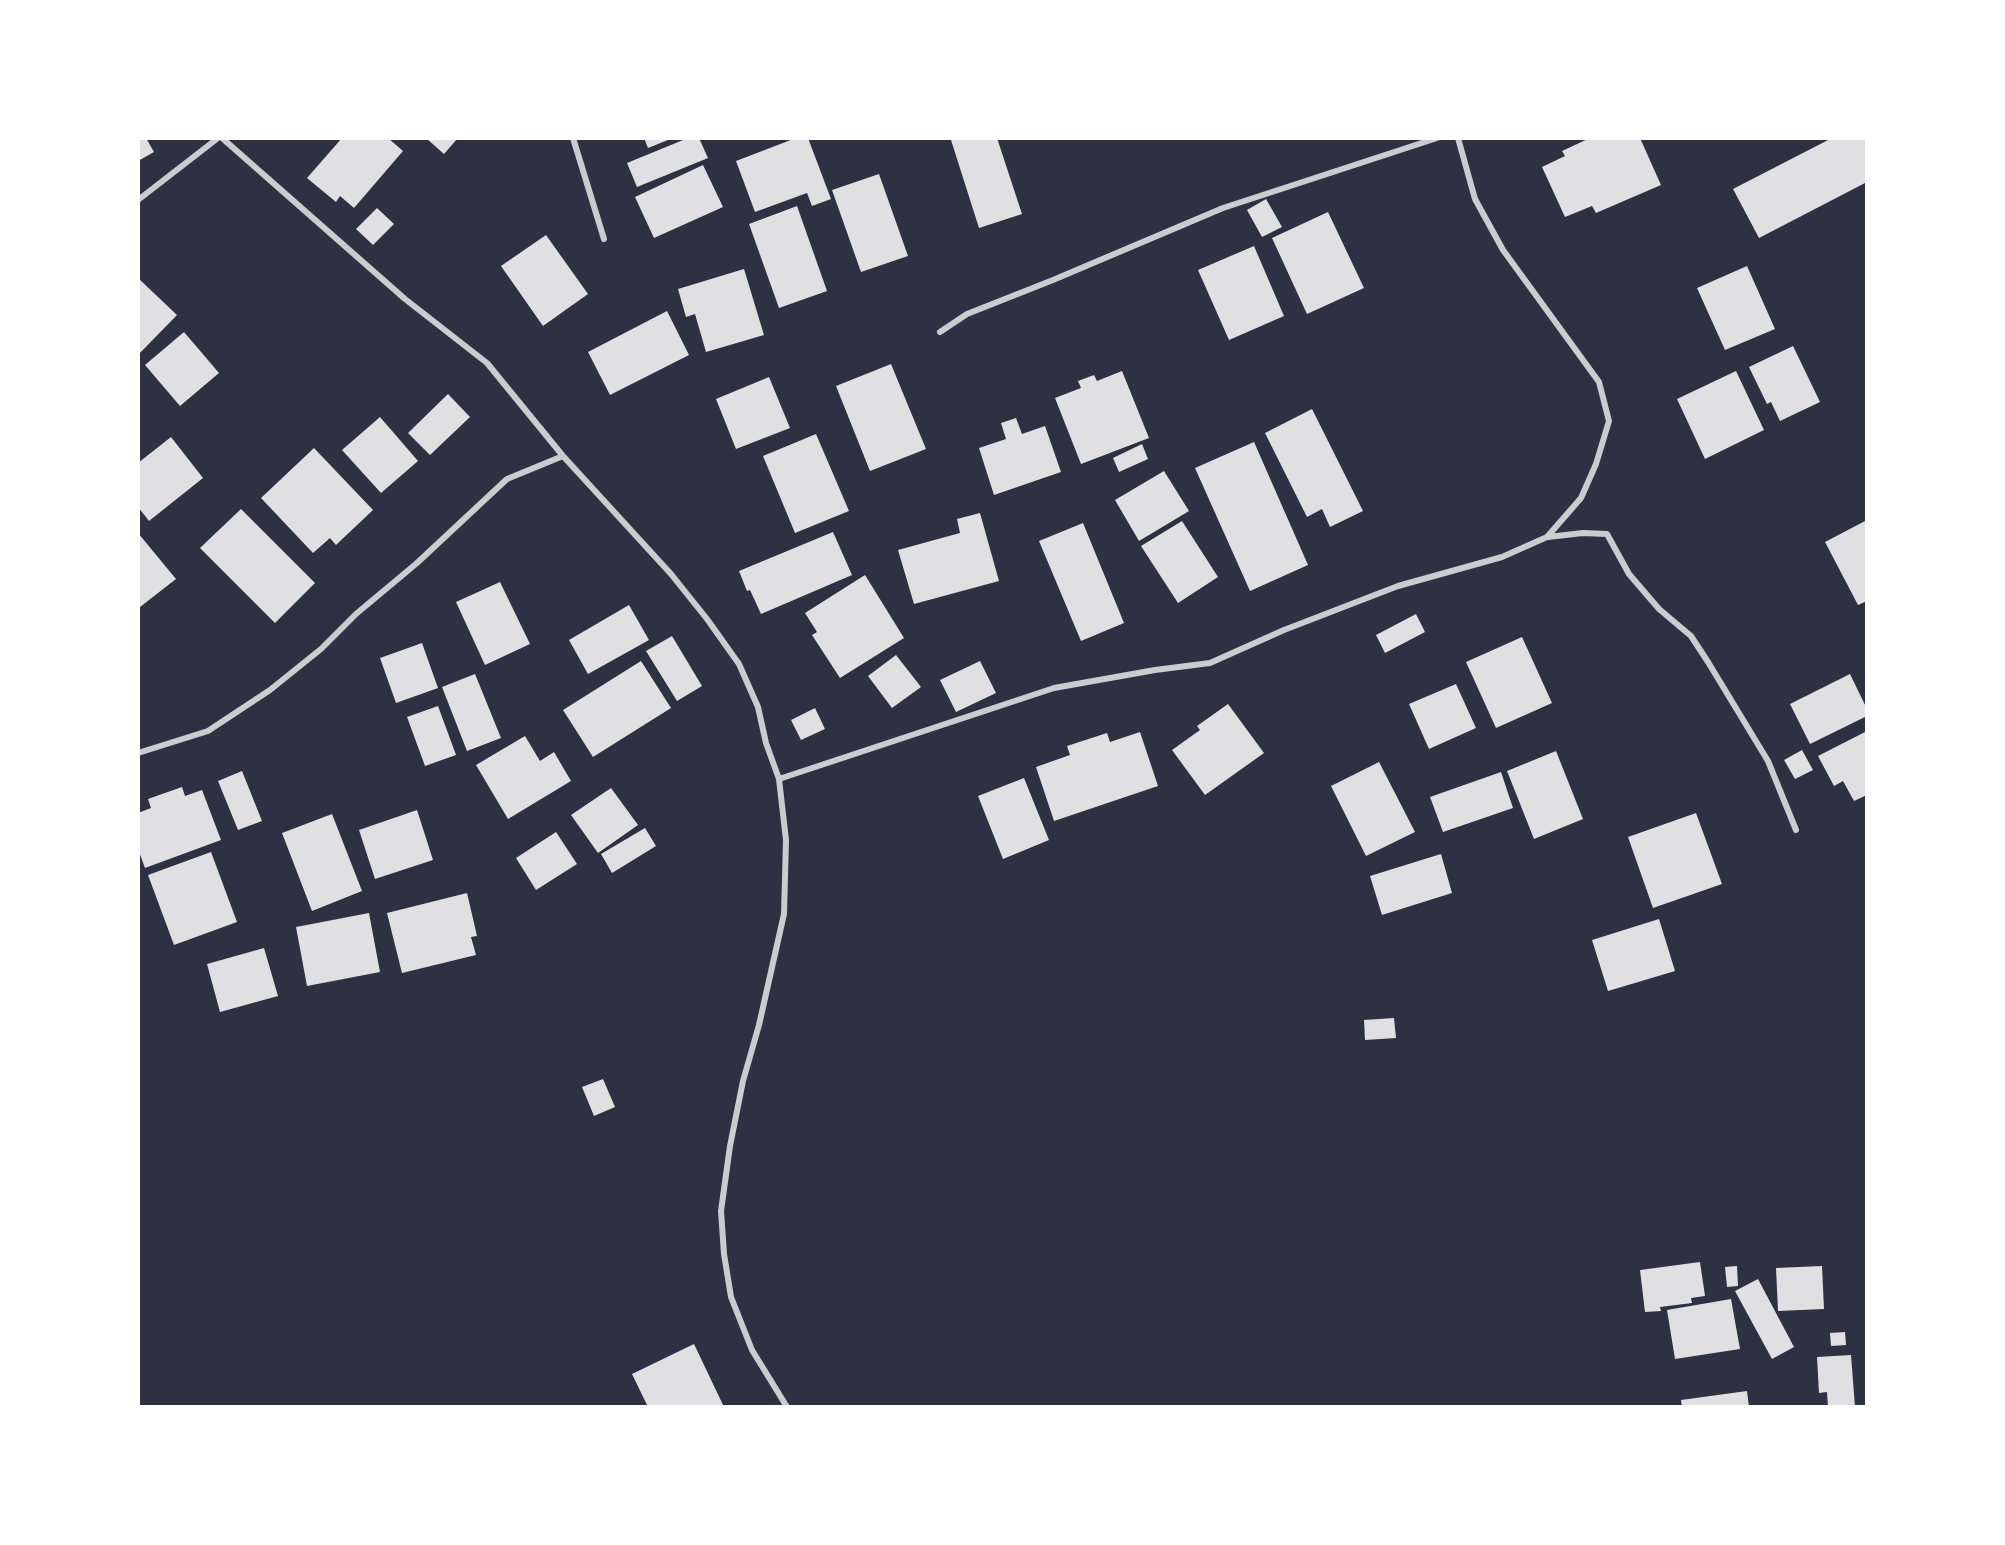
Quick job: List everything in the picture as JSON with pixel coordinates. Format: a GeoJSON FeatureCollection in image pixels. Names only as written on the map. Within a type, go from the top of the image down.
{"type":"FeatureCollection","features":[{"type":"Feature","properties":{"kind":"street"},"geometry":{"type":"LineString","coordinates":[[138,200],[220,138],[405,299],[487,363],[563,456],[671,574],[707,619],[738,664],[758,707],[766,743],[778,779],[786,840],[784,914],[759,1025],[743,1080],[730,1146],[721,1211],[724,1254],[731,1297],[752,1350],[787,1407]]}},
{"type":"Feature","properties":{"kind":"street"},"geometry":{"type":"LineString","coordinates":[[573,138],[604,239]]}},
{"type":"Feature","properties":{"kind":"street"},"geometry":{"type":"LineString","coordinates":[[940,332],[967,314],[1223,208],[1437,138]]}},
{"type":"Feature","properties":{"kind":"street"},"geometry":{"type":"LineString","coordinates":[[1458,138],[1475,199],[1503,250],[1599,382],[1609,421],[1596,464],[1581,498],[1547,537]]}},
{"type":"Feature","properties":{"kind":"street"},"geometry":{"type":"LineString","coordinates":[[138,753],[208,731],[270,690],[321,649],[356,614],[417,563],[507,479],[563,456]]}},
{"type":"Feature","properties":{"kind":"street"},"geometry":{"type":"LineString","coordinates":[[778,779],[1054,688],[1155,669],[1210,663],[1284,630],[1398,586],[1502,557],[1547,537],[1583,533],[1607,534],[1629,574],[1659,609],[1691,636],[1708,662],[1768,761],[1796,830]]}},
{"type":"Feature","properties":{"kind":"building"},"geometry":{"type":"Polygon","coordinates":[[[138,138],[146,138],[154,152],[138,161],[138,138]]]}},
{"type":"Feature","properties":{"kind":"building"},"geometry":{"type":"Polygon","coordinates":[[[342,138],[388,138],[403,151],[354,208],[340,196],[336,202],[307,178],[342,138]]]}},
{"type":"Feature","properties":{"kind":"building"},"geometry":{"type":"Polygon","coordinates":[[[426,138],[458,138],[444,154],[426,138]]]}},
{"type":"Feature","properties":{"kind":"building"},"geometry":{"type":"Polygon","coordinates":[[[644,138],[673,138],[648,148],[644,138]]]}},
{"type":"Feature","properties":{"kind":"building"},"geometry":{"type":"Polygon","coordinates":[[[688,138],[699,138],[708,158],[637,187],[627,163],[688,138]]]}},
{"type":"Feature","properties":{"kind":"building"},"geometry":{"type":"Polygon","coordinates":[[[796,138],[808,138],[831,199],[812,206],[807,193],[755,212],[736,161],[796,138]]]}},
{"type":"Feature","properties":{"kind":"building"},"geometry":{"type":"Polygon","coordinates":[[[997,138],[1022,214],[979,228],[951,140],[997,138]]]}},
{"type":"Feature","properties":{"kind":"building"},"geometry":{"type":"Polygon","coordinates":[[[1590,138],[1640,138],[1661,185],[1596,213],[1592,206],[1565,217],[1542,167],[1565,156],[1562,151],[1590,138]]]}},
{"type":"Feature","properties":{"kind":"building"},"geometry":{"type":"Polygon","coordinates":[[[1832,138],[1867,138],[1867,182],[1759,238],[1733,189],[1832,138]]]}},
{"type":"Feature","properties":{"kind":"building"},"geometry":{"type":"Polygon","coordinates":[[[703,165],[723,207],[654,238],[635,197],[703,165]]]}},
{"type":"Feature","properties":{"kind":"building"},"geometry":{"type":"Polygon","coordinates":[[[879,174],[908,256],[861,272],[832,190],[879,174]]]}},
{"type":"Feature","properties":{"kind":"building"},"geometry":{"type":"Polygon","coordinates":[[[1266,199],[1282,227],[1262,237],[1247,210],[1266,199]]]}},
{"type":"Feature","properties":{"kind":"building"},"geometry":{"type":"Polygon","coordinates":[[[797,206],[827,291],[779,308],[749,224],[797,206]]]}},
{"type":"Feature","properties":{"kind":"building"},"geometry":{"type":"Polygon","coordinates":[[[377,208],[394,224],[373,245],[356,229],[377,208]]]}},
{"type":"Feature","properties":{"kind":"building"},"geometry":{"type":"Polygon","coordinates":[[[1328,212],[1364,288],[1307,314],[1272,238],[1328,212]]]}},
{"type":"Feature","properties":{"kind":"building"},"geometry":{"type":"Polygon","coordinates":[[[546,235],[588,294],[543,326],[501,266],[546,235]]]}},
{"type":"Feature","properties":{"kind":"building"},"geometry":{"type":"Polygon","coordinates":[[[1254,246],[1284,316],[1229,340],[1198,270],[1254,246]]]}},
{"type":"Feature","properties":{"kind":"building"},"geometry":{"type":"Polygon","coordinates":[[[1747,266],[1775,329],[1725,350],[1697,288],[1747,266]]]}},
{"type":"Feature","properties":{"kind":"building"},"geometry":{"type":"Polygon","coordinates":[[[744,269],[764,335],[706,352],[695,314],[686,317],[678,289],[744,269]]]}},
{"type":"Feature","properties":{"kind":"building"},"geometry":{"type":"Polygon","coordinates":[[[138,278],[177,315],[138,355],[138,278]]]}},
{"type":"Feature","properties":{"kind":"building"},"geometry":{"type":"Polygon","coordinates":[[[667,311],[689,355],[610,395],[588,352],[667,311]]]}},
{"type":"Feature","properties":{"kind":"building"},"geometry":{"type":"Polygon","coordinates":[[[184,332],[219,373],[180,406],[145,365],[184,332]]]}},
{"type":"Feature","properties":{"kind":"building"},"geometry":{"type":"Polygon","coordinates":[[[1793,346],[1820,402],[1780,421],[1771,402],[1767,404],[1749,367],[1793,346]]]}},
{"type":"Feature","properties":{"kind":"building"},"geometry":{"type":"Polygon","coordinates":[[[891,364],[926,449],[870,471],[836,386],[891,364]]]}},
{"type":"Feature","properties":{"kind":"building"},"geometry":{"type":"Polygon","coordinates":[[[1122,371],[1149,438],[1081,464],[1055,398],[1081,388],[1078,381],[1094,375],[1097,381],[1122,371]]]}},
{"type":"Feature","properties":{"kind":"building"},"geometry":{"type":"Polygon","coordinates":[[[1736,371],[1764,430],[1705,459],[1677,399],[1736,371]]]}},
{"type":"Feature","properties":{"kind":"building"},"geometry":{"type":"Polygon","coordinates":[[[769,377],[790,428],[736,449],[716,399],[769,377]]]}},
{"type":"Feature","properties":{"kind":"building"},"geometry":{"type":"Polygon","coordinates":[[[448,394],[470,417],[430,455],[408,433],[448,394]]]}},
{"type":"Feature","properties":{"kind":"building"},"geometry":{"type":"Polygon","coordinates":[[[1312,409],[1363,511],[1330,527],[1322,509],[1307,517],[1265,433],[1312,409]]]}},
{"type":"Feature","properties":{"kind":"building"},"geometry":{"type":"Polygon","coordinates":[[[380,417],[418,461],[381,493],[342,450],[380,417]]]}},
{"type":"Feature","properties":{"kind":"building"},"geometry":{"type":"Polygon","coordinates":[[[1016,418],[1022,434],[1045,426],[1061,472],[994,495],[979,448],[1006,439],[1001,423],[1016,418]]]}},
{"type":"Feature","properties":{"kind":"building"},"geometry":{"type":"Polygon","coordinates":[[[816,434],[849,511],[795,533],[763,456],[816,434]]]}},
{"type":"Feature","properties":{"kind":"building"},"geometry":{"type":"Polygon","coordinates":[[[171,437],[203,478],[149,521],[138,507],[138,463],[171,437]]]}},
{"type":"Feature","properties":{"kind":"building"},"geometry":{"type":"Polygon","coordinates":[[[1254,442],[1308,565],[1250,591],[1195,468],[1254,442]]]}},
{"type":"Feature","properties":{"kind":"building"},"geometry":{"type":"Polygon","coordinates":[[[1142,444],[1148,459],[1119,472],[1113,458],[1142,444]]]}},
{"type":"Feature","properties":{"kind":"building"},"geometry":{"type":"Polygon","coordinates":[[[314,448],[373,510],[336,545],[330,538],[313,553],[261,498],[314,448]]]}},
{"type":"Feature","properties":{"kind":"building"},"geometry":{"type":"Polygon","coordinates":[[[1164,471],[1189,511],[1139,541],[1115,500],[1164,471]]]}},
{"type":"Feature","properties":{"kind":"building"},"geometry":{"type":"Polygon","coordinates":[[[241,509],[315,583],[275,623],[200,548],[241,509]]]}},
{"type":"Feature","properties":{"kind":"building"},"geometry":{"type":"Polygon","coordinates":[[[980,513],[999,581],[914,604],[898,550],[960,533],[957,519],[980,513]]]}},
{"type":"Feature","properties":{"kind":"building"},"geometry":{"type":"Polygon","coordinates":[[[1867,520],[1867,601],[1858,605],[1825,542],[1867,520]]]}},
{"type":"Feature","properties":{"kind":"building"},"geometry":{"type":"Polygon","coordinates":[[[1182,521],[1218,577],[1178,603],[1141,546],[1182,521]]]}},
{"type":"Feature","properties":{"kind":"building"},"geometry":{"type":"Polygon","coordinates":[[[1083,523],[1124,623],[1081,641],[1039,541],[1083,523]]]}},
{"type":"Feature","properties":{"kind":"building"},"geometry":{"type":"Polygon","coordinates":[[[833,532],[852,575],[761,614],[750,590],[747,591],[739,571],[833,532]]]}},
{"type":"Feature","properties":{"kind":"building"},"geometry":{"type":"Polygon","coordinates":[[[138,533],[176,579],[140,607],[138,605],[138,533]]]}},
{"type":"Feature","properties":{"kind":"building"},"geometry":{"type":"Polygon","coordinates":[[[865,575],[904,638],[840,678],[812,635],[817,632],[805,613],[865,575]]]}},
{"type":"Feature","properties":{"kind":"building"},"geometry":{"type":"Polygon","coordinates":[[[500,582],[530,644],[485,665],[456,602],[500,582]]]}},
{"type":"Feature","properties":{"kind":"building"},"geometry":{"type":"Polygon","coordinates":[[[629,605],[649,640],[588,674],[569,640],[629,605]]]}},
{"type":"Feature","properties":{"kind":"building"},"geometry":{"type":"Polygon","coordinates":[[[1416,614],[1425,632],[1385,653],[1376,635],[1416,614]]]}},
{"type":"Feature","properties":{"kind":"building"},"geometry":{"type":"Polygon","coordinates":[[[672,636],[702,686],[677,701],[646,651],[672,636]]]}},
{"type":"Feature","properties":{"kind":"building"},"geometry":{"type":"Polygon","coordinates":[[[1522,637],[1552,703],[1496,728],[1466,662],[1522,637]]]}},
{"type":"Feature","properties":{"kind":"building"},"geometry":{"type":"Polygon","coordinates":[[[422,643],[438,688],[396,703],[380,658],[422,643]]]}},
{"type":"Feature","properties":{"kind":"building"},"geometry":{"type":"Polygon","coordinates":[[[896,655],[921,687],[892,708],[868,676],[896,655]]]}},
{"type":"Feature","properties":{"kind":"building"},"geometry":{"type":"Polygon","coordinates":[[[641,661],[671,708],[593,757],[563,710],[641,661]]]}},
{"type":"Feature","properties":{"kind":"building"},"geometry":{"type":"Polygon","coordinates":[[[980,661],[996,693],[956,712],[940,680],[980,661]]]}},
{"type":"Feature","properties":{"kind":"building"},"geometry":{"type":"Polygon","coordinates":[[[475,674],[501,738],[467,751],[442,687],[475,674]]]}},
{"type":"Feature","properties":{"kind":"building"},"geometry":{"type":"Polygon","coordinates":[[[1850,674],[1867,709],[1867,716],[1810,744],[1790,704],[1850,674]]]}},
{"type":"Feature","properties":{"kind":"building"},"geometry":{"type":"Polygon","coordinates":[[[1456,684],[1476,728],[1429,749],[1409,704],[1456,684]]]}},
{"type":"Feature","properties":{"kind":"building"},"geometry":{"type":"Polygon","coordinates":[[[1228,704],[1264,753],[1205,795],[1172,750],[1200,730],[1197,726],[1228,704]]]}},
{"type":"Feature","properties":{"kind":"building"},"geometry":{"type":"Polygon","coordinates":[[[438,706],[456,755],[425,766],[407,717],[438,706]]]}},
{"type":"Feature","properties":{"kind":"building"},"geometry":{"type":"Polygon","coordinates":[[[815,708],[825,729],[801,740],[791,720],[815,708]]]}},
{"type":"Feature","properties":{"kind":"building"},"geometry":{"type":"Polygon","coordinates":[[[1867,731],[1867,795],[1854,801],[1843,781],[1834,786],[1818,756],[1867,731]]]}},
{"type":"Feature","properties":{"kind":"building"},"geometry":{"type":"Polygon","coordinates":[[[1140,732],[1158,786],[1054,821],[1036,767],[1070,755],[1067,746],[1107,733],[1110,742],[1140,732]]]}},
{"type":"Feature","properties":{"kind":"building"},"geometry":{"type":"Polygon","coordinates":[[[525,736],[540,761],[554,752],[571,781],[508,819],[476,765],[525,736]]]}},
{"type":"Feature","properties":{"kind":"building"},"geometry":{"type":"Polygon","coordinates":[[[1802,750],[1813,770],[1795,779],[1784,760],[1802,750]]]}},
{"type":"Feature","properties":{"kind":"building"},"geometry":{"type":"Polygon","coordinates":[[[1556,751],[1583,819],[1534,839],[1507,771],[1556,751]]]}},
{"type":"Feature","properties":{"kind":"building"},"geometry":{"type":"Polygon","coordinates":[[[1379,762],[1415,832],[1366,856],[1331,786],[1379,762]]]}},
{"type":"Feature","properties":{"kind":"building"},"geometry":{"type":"Polygon","coordinates":[[[242,771],[262,821],[238,830],[218,781],[242,771]]]}},
{"type":"Feature","properties":{"kind":"building"},"geometry":{"type":"Polygon","coordinates":[[[1501,772],[1513,808],[1443,832],[1430,797],[1501,772]]]}},
{"type":"Feature","properties":{"kind":"building"},"geometry":{"type":"Polygon","coordinates":[[[1024,778],[1049,840],[1003,859],[978,796],[1024,778]]]}},
{"type":"Feature","properties":{"kind":"building"},"geometry":{"type":"Polygon","coordinates":[[[182,787],[185,796],[202,790],[221,840],[145,868],[138,849],[138,813],[151,808],[148,799],[182,787]]]}},
{"type":"Feature","properties":{"kind":"building"},"geometry":{"type":"Polygon","coordinates":[[[611,788],[638,825],[598,853],[571,815],[611,788]]]}},
{"type":"Feature","properties":{"kind":"building"},"geometry":{"type":"Polygon","coordinates":[[[417,810],[433,860],[375,879],[359,830],[417,810]]]}},
{"type":"Feature","properties":{"kind":"building"},"geometry":{"type":"Polygon","coordinates":[[[1696,813],[1722,884],[1653,908],[1628,837],[1696,813]]]}},
{"type":"Feature","properties":{"kind":"building"},"geometry":{"type":"Polygon","coordinates":[[[332,814],[362,891],[312,911],[282,833],[332,814]]]}},
{"type":"Feature","properties":{"kind":"building"},"geometry":{"type":"Polygon","coordinates":[[[645,828],[656,846],[612,873],[601,854],[645,828]]]}},
{"type":"Feature","properties":{"kind":"building"},"geometry":{"type":"Polygon","coordinates":[[[556,832],[577,864],[536,890],[516,858],[556,832]]]}},
{"type":"Feature","properties":{"kind":"building"},"geometry":{"type":"Polygon","coordinates":[[[211,852],[237,922],[174,945],[148,875],[211,852]]]}},
{"type":"Feature","properties":{"kind":"building"},"geometry":{"type":"Polygon","coordinates":[[[1441,854],[1452,893],[1382,915],[1370,876],[1441,854]]]}},
{"type":"Feature","properties":{"kind":"building"},"geometry":{"type":"Polygon","coordinates":[[[467,893],[477,936],[471,937],[476,955],[402,973],[387,913],[467,893]]]}},
{"type":"Feature","properties":{"kind":"building"},"geometry":{"type":"Polygon","coordinates":[[[369,913],[380,972],[307,986],[296,927],[369,913]]]}},
{"type":"Feature","properties":{"kind":"building"},"geometry":{"type":"Polygon","coordinates":[[[1659,919],[1675,971],[1608,991],[1592,940],[1659,919]]]}},
{"type":"Feature","properties":{"kind":"building"},"geometry":{"type":"Polygon","coordinates":[[[264,948],[278,996],[220,1012],[207,964],[264,948]]]}},
{"type":"Feature","properties":{"kind":"building"},"geometry":{"type":"Polygon","coordinates":[[[1394,1018],[1396,1038],[1365,1040],[1364,1020],[1394,1018]]]}},
{"type":"Feature","properties":{"kind":"building"},"geometry":{"type":"Polygon","coordinates":[[[603,1079],[615,1107],[594,1116],[582,1087],[603,1079]]]}},
{"type":"Feature","properties":{"kind":"building"},"geometry":{"type":"Polygon","coordinates":[[[1700,1262],[1705,1296],[1691,1298],[1692,1303],[1660,1307],[1661,1311],[1645,1312],[1640,1270],[1700,1262]]]}},
{"type":"Feature","properties":{"kind":"building"},"geometry":{"type":"Polygon","coordinates":[[[1737,1266],[1738,1286],[1727,1287],[1725,1267],[1737,1266]]]}},
{"type":"Feature","properties":{"kind":"building"},"geometry":{"type":"Polygon","coordinates":[[[1822,1266],[1824,1309],[1778,1311],[1776,1268],[1822,1266]]]}},
{"type":"Feature","properties":{"kind":"building"},"geometry":{"type":"Polygon","coordinates":[[[1758,1279],[1794,1347],[1772,1359],[1735,1291],[1758,1279]]]}},
{"type":"Feature","properties":{"kind":"building"},"geometry":{"type":"Polygon","coordinates":[[[1731,1299],[1740,1349],[1675,1359],[1667,1310],[1731,1299]]]}},
{"type":"Feature","properties":{"kind":"building"},"geometry":{"type":"Polygon","coordinates":[[[1845,1332],[1846,1345],[1831,1346],[1830,1333],[1845,1332]]]}},
{"type":"Feature","properties":{"kind":"building"},"geometry":{"type":"Polygon","coordinates":[[[694,1344],[724,1407],[648,1407],[632,1374],[694,1344]]]}},
{"type":"Feature","properties":{"kind":"building"},"geometry":{"type":"Polygon","coordinates":[[[1851,1355],[1855,1407],[1828,1407],[1827,1392],[1819,1393],[1817,1357],[1851,1355]]]}},
{"type":"Feature","properties":{"kind":"building"},"geometry":{"type":"Polygon","coordinates":[[[1747,1391],[1749,1407],[1682,1407],[1681,1400],[1747,1391]]]}}]}
